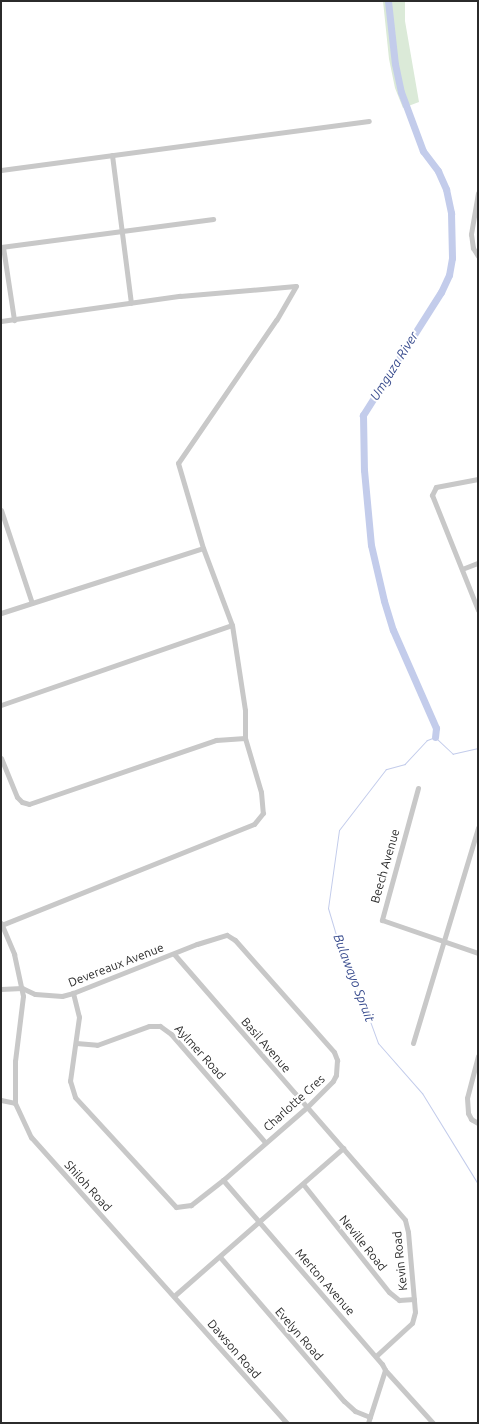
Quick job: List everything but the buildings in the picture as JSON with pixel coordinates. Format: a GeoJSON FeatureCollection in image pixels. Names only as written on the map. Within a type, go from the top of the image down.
{"type":"FeatureCollection","features":[{"type":"Feature","properties":{"kind":"street"},"geometry":{"type":"LineString","coordinates":[[1,170],[369,121]]}},
{"type":"Feature","properties":{"kind":"street"},"geometry":{"type":"LineString","coordinates":[[112,155],[131,303]]}},
{"type":"Feature","properties":{"kind":"street"},"geometry":{"type":"LineString","coordinates":[[478,193],[471,234],[473,248],[478,256]]}},
{"type":"Feature","properties":{"kind":"street"},"geometry":{"type":"LineString","coordinates":[[14,320],[2,247],[213,219]]}},
{"type":"Feature","properties":{"kind":"street"},"geometry":{"type":"LineString","coordinates":[[1,321],[131,303],[296,286],[276,320],[178,463],[203,548],[232,626],[245,710],[245,738],[263,802],[263,813],[254,824],[2,924],[14,954],[22,988],[23,1005],[15,1061],[15,1103],[1,1100]]}},
{"type":"Feature","properties":{"kind":"street"},"geometry":{"type":"LineString","coordinates":[[478,479],[436,487],[432,492],[478,610]]}},
{"type":"Feature","properties":{"kind":"street"},"geometry":{"type":"LineString","coordinates":[[1,510],[32,603]]}},
{"type":"Feature","properties":{"kind":"street"},"geometry":{"type":"LineString","coordinates":[[1,613],[203,548]]}},
{"type":"Feature","properties":{"kind":"street"},"geometry":{"type":"LineString","coordinates":[[462,569],[478,563]]}},
{"type":"Feature","properties":{"kind":"street"},"geometry":{"type":"LineString","coordinates":[[1,705],[232,626]]}},
{"type":"Feature","properties":{"kind":"street"},"geometry":{"type":"LineString","coordinates":[[1,758],[14,793],[21,801],[29,804],[216,740],[245,738]]}},
{"type":"Feature","properties":{"kind":"street","name":"Beech Avenue"},"geometry":{"type":"LineString","coordinates":[[418,788],[381,917],[384,923],[478,953]]}},
{"type":"Feature","properties":{"kind":"street"},"geometry":{"type":"LineString","coordinates":[[413,1042],[442,941],[478,828]]}},
{"type":"Feature","properties":{"kind":"street","name":"Devereaux Avenue"},"geometry":{"type":"LineString","coordinates":[[1,989],[22,988],[35,994],[62,996],[224,935],[235,940]]}},
{"type":"Feature","properties":{"kind":"street","name":"Charlotte Cres"},"geometry":{"type":"LineString","coordinates":[[73,993],[79,1017],[70,1081],[75,1097],[174,1206],[180,1208],[190,1205],[223,1180],[307,1107],[334,1081],[338,1069],[336,1056],[235,940]]}},
{"type":"Feature","properties":{"kind":"street","name":"Basil Avenue"},"geometry":{"type":"LineString","coordinates":[[174,954],[343,1148]]}},
{"type":"Feature","properties":{"kind":"street","name":"Aylmer Road"},"geometry":{"type":"LineString","coordinates":[[76,1043],[97,1044],[149,1026],[160,1026],[171,1034],[265,1142]]}},
{"type":"Feature","properties":{"kind":"street"},"geometry":{"type":"LineString","coordinates":[[478,1056],[467,1098],[468,1113],[471,1119],[478,1124]]}},
{"type":"Feature","properties":{"kind":"street","name":"Shiloh Road"},"geometry":{"type":"LineString","coordinates":[[15,1103],[27,1132],[166,1288]]}},
{"type":"Feature","properties":{"kind":"street"},"geometry":{"type":"LineString","coordinates":[[174,1296],[343,1148]]}},
{"type":"Feature","properties":{"kind":"street","name":"Kevin Road"},"geometry":{"type":"LineString","coordinates":[[343,1148],[405,1220],[408,1232],[415,1312],[412,1323],[376,1356]]}},
{"type":"Feature","properties":{"kind":"street"},"geometry":{"type":"LineString","coordinates":[[223,1180],[260,1221]]}},
{"type":"Feature","properties":{"kind":"street","name":"Neville Road"},"geometry":{"type":"LineString","coordinates":[[303,1184],[389,1292],[399,1300],[414,1299]]}},
{"type":"Feature","properties":{"kind":"street","name":"Merton Avenue"},"geometry":{"type":"LineString","coordinates":[[260,1221],[376,1356],[385,1370],[434,1423]]}},
{"type":"Feature","properties":{"kind":"street","name":"Evelyn Road"},"geometry":{"type":"LineString","coordinates":[[220,1257],[344,1401],[355,1411],[370,1417]]}},
{"type":"Feature","properties":{"kind":"street","name":"Dawson Road"},"geometry":{"type":"LineString","coordinates":[[166,1288],[287,1423]]}},
{"type":"Feature","properties":{"kind":"street"},"geometry":{"type":"LineString","coordinates":[[368,1423],[385,1370]]}},
{"type":"Feature","properties":{"kind":"green space"},"geometry":{"type":"Polygon","coordinates":[[[383,1],[405,1],[405,21],[419,102],[403,108],[395,88],[389,59],[383,1]]]}},
{"type":"Feature","properties":{"kind":"waterway","name":"Umguza River"},"geometry":{"type":"LineString","coordinates":[[388,1],[395,64],[401,92],[423,151],[438,171],[446,189],[451,213],[452,258],[449,275],[441,292],[363,415],[364,470],[371,545],[384,601],[393,630],[436,728],[435,737]]}},
{"type":"Feature","properties":{"kind":"waterway","name":"Bulawayo Spruit"},"geometry":{"type":"LineString","coordinates":[[478,748],[453,754],[435,737],[427,740],[405,764],[386,769],[339,830],[328,908],[345,965],[363,1002],[378,1043],[422,1093],[478,1184]]}}]}
